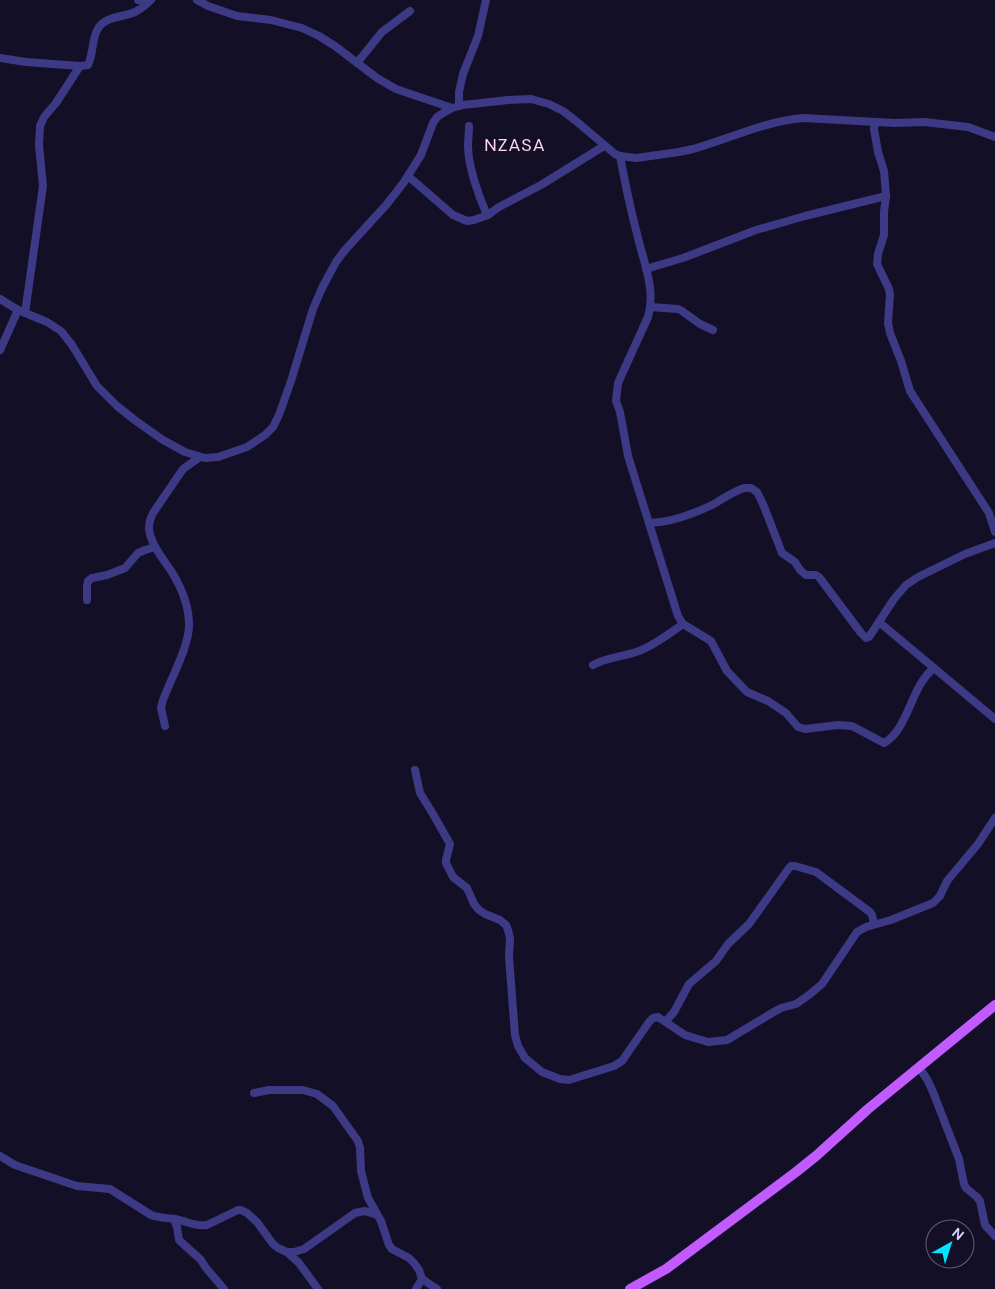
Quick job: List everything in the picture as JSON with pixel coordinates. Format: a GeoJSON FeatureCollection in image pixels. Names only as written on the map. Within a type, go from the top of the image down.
{"type":"FeatureCollection","features":[{"type":"Feature","properties":{"kind":"main road"},"geometry":{"type":"LineString","coordinates":[[630,1289],[666,1270],[796,1172],[868,1109],[995,1005]]}},
{"type":"Feature","properties":{"kind":"street"},"geometry":{"type":"LineString","coordinates":[[138,0],[147,0]]}},
{"type":"Feature","properties":{"kind":"street"},"geometry":{"type":"LineString","coordinates":[[0,58],[26,62],[88,65],[91,60],[99,26],[110,19],[135,12],[151,0]]}},
{"type":"Feature","properties":{"kind":"street"},"geometry":{"type":"LineString","coordinates":[[197,0],[237,16],[271,20],[302,28],[335,46],[377,78],[396,89],[455,107]]}},
{"type":"Feature","properties":{"kind":"street"},"geometry":{"type":"LineString","coordinates":[[455,107],[463,74],[478,36],[486,0]]}},
{"type":"Feature","properties":{"kind":"street"},"geometry":{"type":"LineString","coordinates":[[357,63],[382,32],[410,11]]}},
{"type":"Feature","properties":{"kind":"street"},"geometry":{"type":"LineString","coordinates":[[0,350],[22,312],[42,186],[39,145],[40,126],[44,117],[56,103],[80,66]]}},
{"type":"Feature","properties":{"kind":"street"},"geometry":{"type":"LineString","coordinates":[[0,300],[22,312],[47,322],[60,331],[72,345],[97,386],[117,406],[163,440],[185,452],[200,457],[218,457],[247,446],[265,435],[273,427],[279,415],[313,309],[336,262],[408,176],[421,155],[437,117],[455,107],[531,99],[549,104],[563,111],[615,154],[636,158],[679,152],[764,126],[789,120],[812,118],[895,123],[924,122],[968,127],[995,137]]}},
{"type":"Feature","properties":{"kind":"street"},"geometry":{"type":"LineString","coordinates":[[875,122],[874,129],[884,171],[886,196],[884,235],[877,264],[889,289],[888,323],[890,333],[902,361],[910,391],[992,511],[995,532]]}},
{"type":"Feature","properties":{"kind":"street"},"geometry":{"type":"LineString","coordinates":[[469,126],[469,157],[476,188],[486,215]]}},
{"type":"Feature","properties":{"kind":"street"},"geometry":{"type":"LineString","coordinates":[[408,176],[453,215],[467,221],[474,220],[541,185],[604,146]]}},
{"type":"Feature","properties":{"kind":"street"},"geometry":{"type":"LineString","coordinates":[[620,156],[651,298],[648,317],[618,382],[616,401],[620,412],[628,456],[678,616],[683,624],[711,642],[727,671],[747,692],[768,701],[786,713],[798,727],[805,729],[838,725],[852,726],[884,743],[891,738],[900,726],[919,686],[934,668]]}},
{"type":"Feature","properties":{"kind":"street"},"geometry":{"type":"LineString","coordinates":[[646,269],[683,258],[756,230],[886,196]]}},
{"type":"Feature","properties":{"kind":"street"},"geometry":{"type":"LineString","coordinates":[[650,307],[678,309],[700,324],[713,330]]}},
{"type":"Feature","properties":{"kind":"street"},"geometry":{"type":"LineString","coordinates":[[165,726],[161,708],[185,648],[189,624],[184,597],[173,574],[155,547],[148,528],[154,513],[183,468],[200,457]]}},
{"type":"Feature","properties":{"kind":"street"},"geometry":{"type":"LineString","coordinates":[[649,523],[660,523],[684,517],[712,505],[739,490],[750,488],[754,490],[760,498],[781,551],[795,562],[806,575],[816,575],[819,577],[865,637],[869,637],[900,591],[912,580],[965,554],[995,542]]}},
{"type":"Feature","properties":{"kind":"street"},"geometry":{"type":"LineString","coordinates":[[87,600],[88,581],[92,578],[125,568],[138,553],[155,547]]}},
{"type":"Feature","properties":{"kind":"street"},"geometry":{"type":"LineString","coordinates":[[879,622],[995,719]]}},
{"type":"Feature","properties":{"kind":"street"},"geometry":{"type":"LineString","coordinates":[[593,664],[604,659],[646,648],[683,624]]}},
{"type":"Feature","properties":{"kind":"street"},"geometry":{"type":"LineString","coordinates":[[415,770],[420,793],[450,844],[446,863],[453,877],[467,888],[474,904],[479,910],[500,920],[506,925],[508,930],[515,1035],[518,1046],[525,1058],[542,1072],[560,1079],[570,1080],[614,1066],[622,1061],[653,1018],[658,1017],[685,1035],[708,1042],[727,1040],[781,1008],[796,1004],[822,984],[857,932],[866,926],[891,920],[937,900],[954,871],[978,844],[995,818]]}},
{"type":"Feature","properties":{"kind":"street"},"geometry":{"type":"LineString","coordinates":[[666,1021],[674,1012],[689,984],[716,961],[728,944],[754,919],[791,866],[816,872],[870,912],[874,924]]}},
{"type":"Feature","properties":{"kind":"street"},"geometry":{"type":"LineString","coordinates":[[919,1067],[933,1092],[959,1159],[964,1184],[980,1201],[984,1225],[995,1236]]}},
{"type":"Feature","properties":{"kind":"street"},"geometry":{"type":"LineString","coordinates":[[254,1093],[269,1090],[303,1090],[317,1094],[333,1106],[358,1141],[361,1171],[368,1198],[383,1226],[389,1245],[392,1249],[409,1258],[420,1270],[422,1279],[416,1289]]}},
{"type":"Feature","properties":{"kind":"street"},"geometry":{"type":"LineString","coordinates":[[0,1156],[15,1165],[68,1184],[110,1189],[153,1216],[202,1226],[241,1210],[258,1222],[276,1247],[287,1252],[299,1263],[318,1289]]}},
{"type":"Feature","properties":{"kind":"street"},"geometry":{"type":"LineString","coordinates":[[287,1252],[304,1250],[355,1213],[365,1211],[377,1215]]}},
{"type":"Feature","properties":{"kind":"street"},"geometry":{"type":"LineString","coordinates":[[174,1219],[179,1240],[198,1257],[224,1289]]}},
{"type":"Feature","properties":{"kind":"street"},"geometry":{"type":"LineString","coordinates":[[422,1279],[437,1289]]}},
{"type":"Feature","properties":{"kind":"district","name":"NZASA"},"geometry":{"type":"Point","coordinates":[515,145]}}]}
